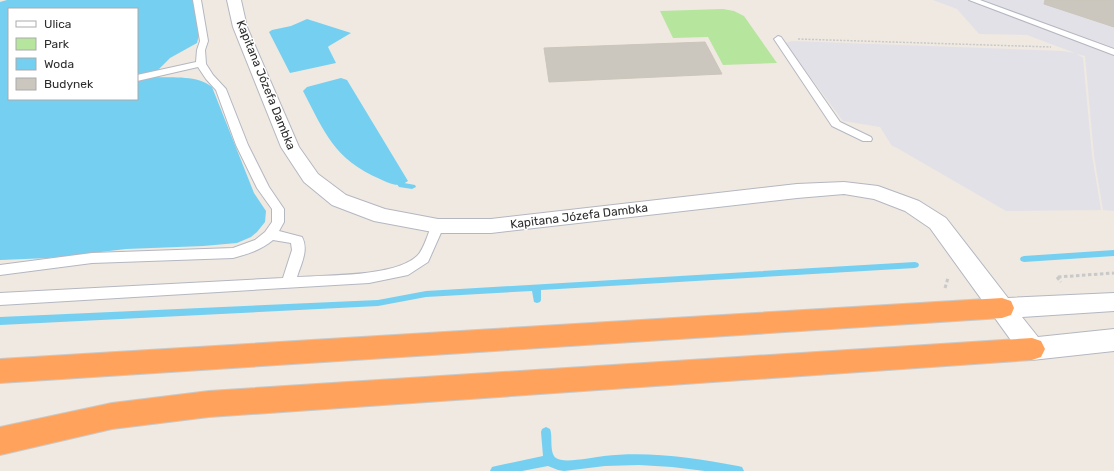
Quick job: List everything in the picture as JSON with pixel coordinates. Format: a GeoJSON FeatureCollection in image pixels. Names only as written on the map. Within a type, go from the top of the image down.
{"type":"FeatureCollection","features":[{"type":"Feature","properties":{"kind":"highway"},"geometry":{"type":"LineString","coordinates":[[0,371],[1002,308]]}},
{"type":"Feature","properties":{"kind":"highway"},"geometry":{"type":"LineString","coordinates":[[0,441],[112,416],[209,404],[1032,349]]}},
{"type":"Feature","properties":{"kind":"street","name":"Kapitana Józefa Dambka"},"geometry":{"type":"LineString","coordinates":[[234,0],[240,27],[290,147],[311,178],[339,200],[382,216],[438,226],[491,226],[813,190],[844,188],[878,193],[912,206],[938,223],[1032,349]]}},
{"type":"Feature","properties":{"kind":"street"},"geometry":{"type":"LineString","coordinates":[[1002,308],[1114,302]]}},
{"type":"Feature","properties":{"kind":"street"},"geometry":{"type":"LineString","coordinates":[[1032,349],[1114,340]]}},
{"type":"Feature","properties":{"kind":"lane"},"geometry":{"type":"LineString","coordinates":[[0,270],[92,258],[233,253],[260,243],[270,235],[278,222],[278,209],[263,188],[242,145],[221,89],[209,77],[201,64],[200,50],[204,41],[197,0]]}},
{"type":"Feature","properties":{"kind":"lane"},"geometry":{"type":"LineString","coordinates":[[973,0],[1114,52]]}},
{"type":"Feature","properties":{"kind":"lane"},"geometry":{"type":"LineString","coordinates":[[778,39],[836,124],[867,139]]}},
{"type":"Feature","properties":{"kind":"lane"},"geometry":{"type":"LineString","coordinates":[[138,78],[201,64]]}},
{"type":"Feature","properties":{"kind":"lane"},"geometry":{"type":"LineString","coordinates":[[0,299],[369,278],[403,271],[423,259],[438,226]]}},
{"type":"Feature","properties":{"kind":"lane"},"geometry":{"type":"LineString","coordinates":[[270,235],[288,237],[297,240],[299,250],[288,282]]}},
{"type":"Feature","properties":{"kind":"path"},"geometry":{"type":"LineString","coordinates":[[778,39],[1054,47]]}},
{"type":"Feature","properties":{"kind":"path"},"geometry":{"type":"LineString","coordinates":[[1057,277],[1114,273]]}},
{"type":"Feature","properties":{"kind":"shaded area"},"geometry":{"type":"Polygon","coordinates":[[[933,0],[1114,0],[1114,211],[1103,210],[1094,156],[1085,56],[1077,54],[1083,58],[1092,155],[1101,210],[1006,211],[892,146],[880,127],[843,121],[785,43],[792,41],[1063,51],[1075,53],[1027,35],[979,34],[957,9],[933,0]]]}},
{"type":"Feature","properties":{"kind":"green space"},"geometry":{"type":"Polygon","coordinates":[[[723,9],[734,11],[744,16],[777,63],[723,65],[708,37],[673,38],[660,11],[723,9]]]}},
{"type":"Feature","properties":{"kind":"water"},"geometry":{"type":"Polygon","coordinates":[[[7,0],[193,0],[199,35],[197,43],[170,58],[155,73],[156,77],[193,79],[206,83],[212,87],[254,193],[266,211],[265,222],[251,237],[237,243],[126,249],[49,258],[0,260],[0,2],[7,0]]]}},
{"type":"Feature","properties":{"kind":"water"},"geometry":{"type":"Polygon","coordinates":[[[307,19],[351,33],[328,47],[336,63],[290,73],[269,32],[291,26],[307,19]]]}},
{"type":"Feature","properties":{"kind":"water"},"geometry":{"type":"Polygon","coordinates":[[[341,78],[347,80],[408,181],[398,185],[391,184],[364,171],[352,163],[332,143],[303,91],[307,87],[341,78]]]}},
{"type":"Feature","properties":{"kind":"building"},"geometry":{"type":"Polygon","coordinates":[[[1045,0],[1114,0],[1114,27],[1044,4],[1045,0]]]}},
{"type":"Feature","properties":{"kind":"building"},"geometry":{"type":"Polygon","coordinates":[[[705,42],[722,74],[549,82],[544,48],[705,42]]]}},
{"type":"Feature","properties":{"kind":"waterway"},"geometry":{"type":"LineString","coordinates":[[397,178],[402,185],[412,187]]}},
{"type":"Feature","properties":{"kind":"waterway"},"geometry":{"type":"LineString","coordinates":[[1024,259],[1114,253]]}},
{"type":"Feature","properties":{"kind":"waterway"},"geometry":{"type":"LineString","coordinates":[[0,321],[378,303],[426,294],[915,265]]}},
{"type":"Feature","properties":{"kind":"waterway"},"geometry":{"type":"LineString","coordinates":[[536,288],[537,300]]}},
{"type":"Feature","properties":{"kind":"waterway"},"geometry":{"type":"LineString","coordinates":[[546,432],[547,449],[550,461],[558,465],[623,460],[656,460],[688,463],[738,471]]}},
{"type":"Feature","properties":{"kind":"waterway"},"geometry":{"type":"LineString","coordinates":[[496,471],[549,460]]}}]}
